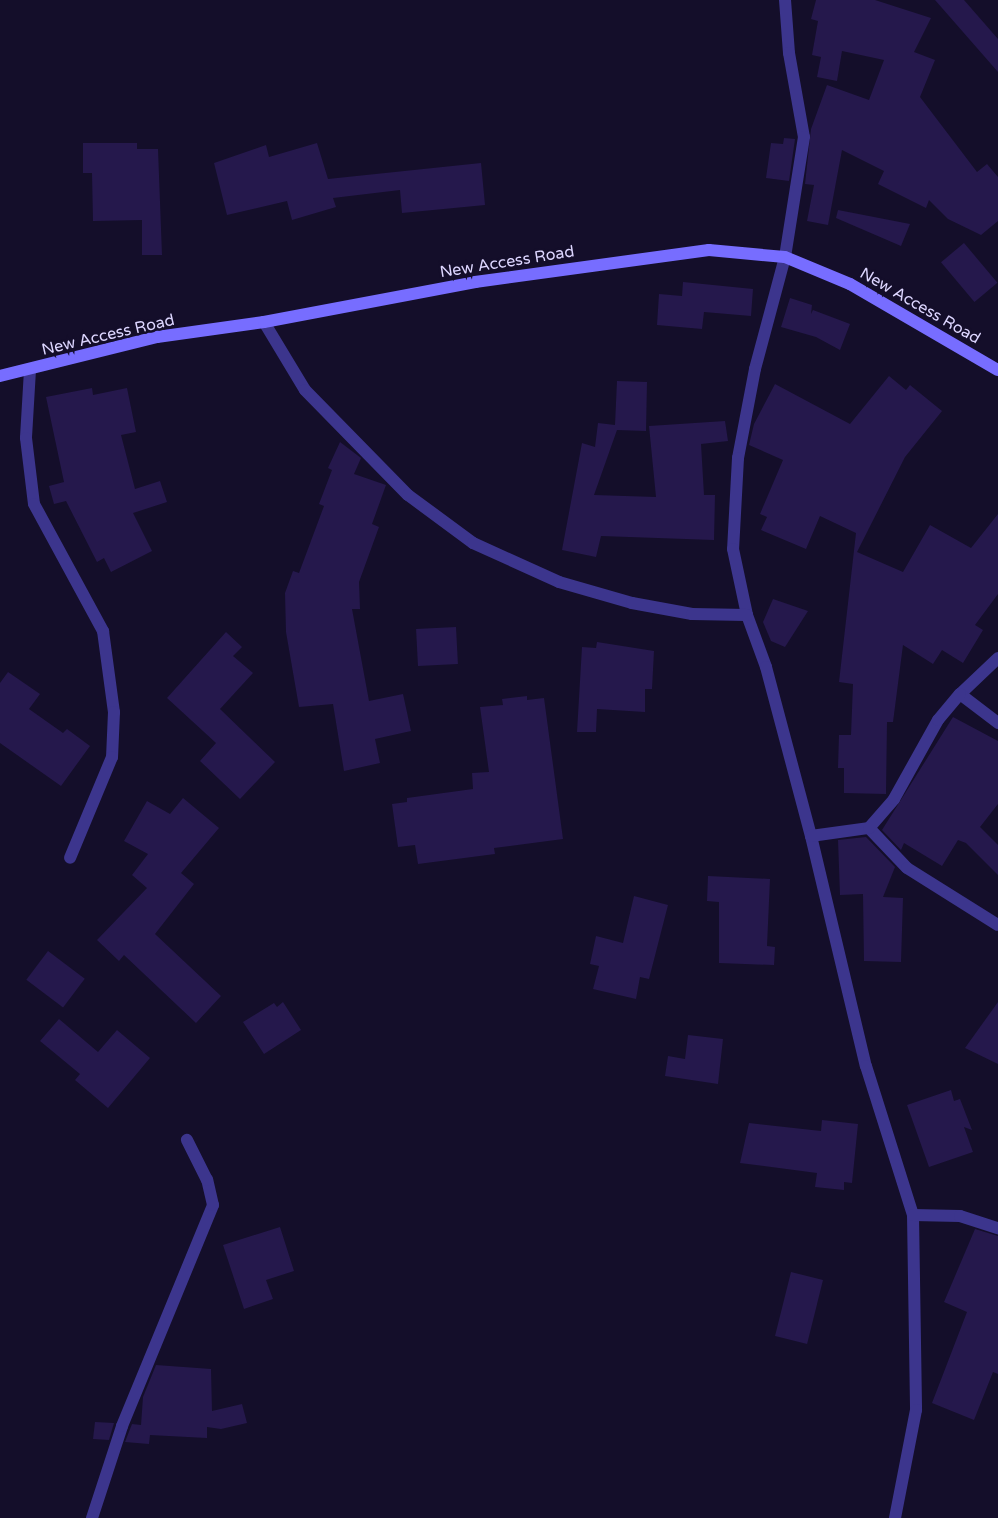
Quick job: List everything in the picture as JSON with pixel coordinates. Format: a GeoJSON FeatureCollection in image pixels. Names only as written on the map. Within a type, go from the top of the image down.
{"type":"FeatureCollection","features":[{"type":"Feature","properties":{"kind":"main road","name":"New Access Road"},"geometry":{"type":"LineString","coordinates":[[0,376],[157,337],[264,322],[475,282],[709,250],[785,257],[850,284],[998,370]]}},
{"type":"Feature","properties":{"kind":"street"},"geometry":{"type":"LineString","coordinates":[[786,0],[789,53],[804,137],[785,257],[755,369],[733,504],[733,549],[747,615],[766,667],[811,836],[866,1066],[913,1215],[916,1410],[896,1518]]}},
{"type":"Feature","properties":{"kind":"street"},"geometry":{"type":"LineString","coordinates":[[264,322],[305,390],[408,495],[473,543],[559,582],[632,603],[692,614],[747,615]]}},
{"type":"Feature","properties":{"kind":"street"},"geometry":{"type":"LineString","coordinates":[[30,370],[26,438],[34,504],[103,631],[114,712],[112,757],[70,858]]}},
{"type":"Feature","properties":{"kind":"street"},"geometry":{"type":"LineString","coordinates":[[811,836],[869,828],[894,799],[938,720],[960,694],[998,658]]}},
{"type":"Feature","properties":{"kind":"street"},"geometry":{"type":"LineString","coordinates":[[960,694],[998,723]]}},
{"type":"Feature","properties":{"kind":"street"},"geometry":{"type":"LineString","coordinates":[[869,828],[906,868],[998,925]]}},
{"type":"Feature","properties":{"kind":"street"},"geometry":{"type":"LineString","coordinates":[[92,1518],[122,1426],[213,1205],[207,1180],[187,1140]]}},
{"type":"Feature","properties":{"kind":"street"},"geometry":{"type":"LineString","coordinates":[[913,1215],[960,1216],[998,1228]]}},
{"type":"Feature","properties":{"kind":"building"},"geometry":{"type":"Polygon","coordinates":[[[816,0],[875,0],[931,18],[914,52],[935,60],[920,97],[977,172],[987,164],[998,177],[998,221],[981,235],[948,219],[929,200],[926,208],[878,184],[884,171],[842,150],[828,225],[807,221],[814,185],[805,184],[811,129],[827,85],[869,100],[884,60],[842,51],[837,81],[817,77],[821,57],[812,55],[818,21],[811,19],[816,0]]]}},
{"type":"Feature","properties":{"kind":"building"},"geometry":{"type":"Polygon","coordinates":[[[935,0],[964,0],[998,39],[998,72],[935,0]]]}},
{"type":"Feature","properties":{"kind":"building"},"geometry":{"type":"Polygon","coordinates":[[[784,138],[795,139],[789,181],[766,178],[771,143],[783,144],[784,138]]]}},
{"type":"Feature","properties":{"kind":"building"},"geometry":{"type":"Polygon","coordinates":[[[83,143],[137,143],[137,149],[158,149],[162,255],[142,255],[142,220],[93,221],[92,173],[83,173],[83,143]]]}},
{"type":"Feature","properties":{"kind":"building"},"geometry":{"type":"Polygon","coordinates":[[[317,143],[328,179],[481,163],[485,205],[402,213],[400,190],[333,198],[336,207],[292,220],[287,201],[227,215],[214,163],[266,145],[269,157],[317,143]]]}},
{"type":"Feature","properties":{"kind":"building"},"geometry":{"type":"Polygon","coordinates":[[[838,210],[910,224],[901,246],[836,218],[838,210]]]}},
{"type":"Feature","properties":{"kind":"building"},"geometry":{"type":"Polygon","coordinates":[[[964,243],[997,283],[974,302],[941,262],[964,243]]]}},
{"type":"Feature","properties":{"kind":"building"},"geometry":{"type":"Polygon","coordinates":[[[683,282],[753,289],[751,316],[704,312],[702,329],[657,325],[659,294],[682,296],[683,282]]]}},
{"type":"Feature","properties":{"kind":"building"},"geometry":{"type":"Polygon","coordinates":[[[790,298],[812,305],[811,314],[813,310],[850,324],[840,350],[816,337],[781,327],[790,298]]]}},
{"type":"Feature","properties":{"kind":"building"},"geometry":{"type":"Polygon","coordinates":[[[889,376],[906,390],[910,385],[942,411],[905,457],[857,552],[903,572],[930,525],[971,548],[998,514],[998,594],[975,625],[983,630],[963,663],[942,650],[933,664],[903,645],[893,722],[887,722],[886,794],[844,793],[844,768],[838,768],[839,735],[851,735],[853,684],[839,682],[856,533],[820,516],[806,549],[761,530],[767,517],[760,514],[783,460],[749,445],[754,424],[775,384],[850,424],[889,376]]]}},
{"type":"Feature","properties":{"kind":"building"},"geometry":{"type":"Polygon","coordinates":[[[617,381],[647,382],[646,431],[617,430],[594,495],[656,497],[649,426],[725,421],[728,441],[701,444],[704,495],[715,495],[714,540],[601,536],[596,557],[562,550],[582,443],[595,447],[598,423],[615,425],[617,381]]]}},
{"type":"Feature","properties":{"kind":"building"},"geometry":{"type":"Polygon","coordinates":[[[92,388],[93,395],[127,388],[136,432],[121,435],[135,489],[160,481],[167,502],[133,513],[152,551],[111,572],[104,558],[97,562],[66,501],[54,504],[49,486],[64,482],[46,397],[92,388]]]}},
{"type":"Feature","properties":{"kind":"building"},"geometry":{"type":"Polygon","coordinates":[[[340,442],[361,458],[354,474],[386,485],[372,524],[379,527],[359,582],[360,609],[352,609],[369,701],[403,694],[411,731],[375,739],[380,763],[344,771],[333,704],[299,707],[286,632],[285,593],[293,571],[299,573],[324,506],[319,504],[332,470],[328,468],[340,442]]]}},
{"type":"Feature","properties":{"kind":"building"},"geometry":{"type":"Polygon","coordinates":[[[773,599],[808,611],[785,647],[771,641],[763,622],[773,599]]]}},
{"type":"Feature","properties":{"kind":"building"},"geometry":{"type":"Polygon","coordinates":[[[456,627],[458,664],[418,666],[416,629],[456,627]]]}},
{"type":"Feature","properties":{"kind":"building"},"geometry":{"type":"Polygon","coordinates":[[[226,632],[242,647],[233,656],[253,673],[220,709],[275,762],[240,799],[200,761],[216,743],[167,698],[226,632]]]}},
{"type":"Feature","properties":{"kind":"building"},"geometry":{"type":"Polygon","coordinates":[[[597,642],[654,651],[652,689],[645,689],[645,712],[597,709],[596,732],[577,732],[582,647],[596,648],[597,642]]]}},
{"type":"Feature","properties":{"kind":"building"},"geometry":{"type":"Polygon","coordinates":[[[8,672],[40,694],[29,709],[63,733],[67,729],[90,746],[61,786],[0,743],[0,683],[8,672]]]}},
{"type":"Feature","properties":{"kind":"building"},"geometry":{"type":"Polygon","coordinates":[[[527,696],[527,700],[544,698],[563,839],[494,848],[495,854],[418,864],[415,845],[398,847],[392,804],[407,802],[407,798],[473,789],[472,773],[489,772],[480,707],[503,705],[502,699],[527,696]]]}},
{"type":"Feature","properties":{"kind":"building"},"geometry":{"type":"Polygon","coordinates":[[[953,717],[998,741],[998,804],[980,827],[998,845],[998,875],[966,843],[958,840],[942,866],[904,843],[901,850],[882,830],[953,717]]]}},
{"type":"Feature","properties":{"kind":"building"},"geometry":{"type":"Polygon","coordinates":[[[183,798],[219,828],[181,873],[194,884],[155,934],[221,996],[196,1023],[124,955],[119,961],[97,940],[147,888],[132,875],[148,854],[124,841],[147,801],[170,814],[183,798]]]}},
{"type":"Feature","properties":{"kind":"building"},"geometry":{"type":"Polygon","coordinates":[[[866,837],[895,867],[883,897],[903,898],[901,962],[864,961],[863,894],[840,895],[838,840],[866,837]]]}},
{"type":"Feature","properties":{"kind":"building"},"geometry":{"type":"Polygon","coordinates":[[[708,876],[770,879],[767,946],[775,947],[774,965],[719,963],[719,902],[707,901],[708,876]]]}},
{"type":"Feature","properties":{"kind":"building"},"geometry":{"type":"Polygon","coordinates":[[[634,896],[668,905],[649,979],[640,977],[636,999],[593,989],[599,966],[590,964],[596,936],[623,943],[634,896]]]}},
{"type":"Feature","properties":{"kind":"building"},"geometry":{"type":"Polygon","coordinates":[[[48,951],[85,979],[63,1007],[26,980],[48,951]]]}},
{"type":"Feature","properties":{"kind":"building"},"geometry":{"type":"Polygon","coordinates":[[[283,1002],[301,1030],[264,1054],[243,1022],[274,1003],[277,1007],[283,1002]]]}},
{"type":"Feature","properties":{"kind":"building"},"geometry":{"type":"Polygon","coordinates":[[[998,1002],[998,1064],[965,1048],[998,1002]]]}},
{"type":"Feature","properties":{"kind":"building"},"geometry":{"type":"Polygon","coordinates":[[[59,1019],[98,1052],[117,1030],[150,1058],[108,1108],[75,1080],[80,1074],[40,1041],[59,1019]]]}},
{"type":"Feature","properties":{"kind":"building"},"geometry":{"type":"Polygon","coordinates":[[[688,1035],[723,1039],[718,1084],[665,1076],[668,1056],[685,1059],[688,1035]]]}},
{"type":"Feature","properties":{"kind":"building"},"geometry":{"type":"Polygon","coordinates":[[[951,1090],[954,1101],[960,1099],[972,1130],[964,1127],[973,1152],[929,1167],[907,1105],[951,1090]]]}},
{"type":"Feature","properties":{"kind":"building"},"geometry":{"type":"Polygon","coordinates":[[[822,1120],[858,1124],[852,1183],[844,1182],[844,1190],[815,1187],[817,1173],[740,1163],[749,1123],[821,1131],[822,1120]]]}},
{"type":"Feature","properties":{"kind":"building"},"geometry":{"type":"Polygon","coordinates":[[[280,1227],[294,1271],[266,1280],[273,1299],[244,1309],[223,1245],[280,1227]]]}},
{"type":"Feature","properties":{"kind":"building"},"geometry":{"type":"Polygon","coordinates":[[[975,1229],[998,1236],[998,1374],[993,1372],[974,1420],[932,1403],[967,1312],[944,1302],[975,1229]]]}},
{"type":"Feature","properties":{"kind":"building"},"geometry":{"type":"Polygon","coordinates":[[[791,1272],[823,1280],[807,1344],[775,1336],[791,1272]]]}},
{"type":"Feature","properties":{"kind":"building"},"geometry":{"type":"Polygon","coordinates":[[[156,1365],[211,1369],[212,1411],[242,1404],[247,1423],[221,1429],[207,1427],[207,1438],[150,1435],[149,1444],[125,1442],[132,1424],[141,1425],[143,1397],[156,1365]]]}},
{"type":"Feature","properties":{"kind":"building"},"geometry":{"type":"Polygon","coordinates":[[[95,1422],[114,1423],[109,1440],[93,1439],[95,1422]]]}}]}
